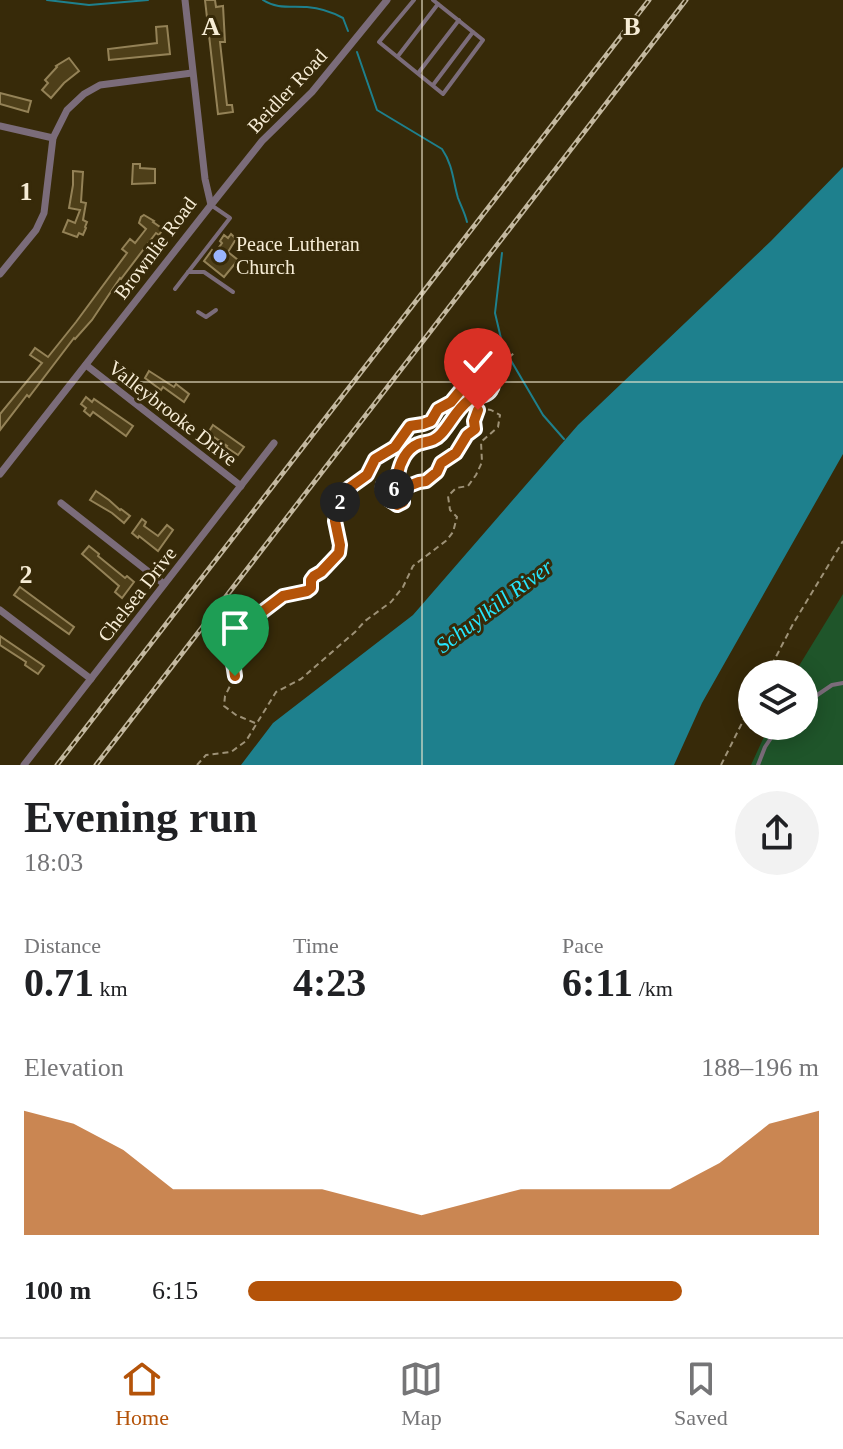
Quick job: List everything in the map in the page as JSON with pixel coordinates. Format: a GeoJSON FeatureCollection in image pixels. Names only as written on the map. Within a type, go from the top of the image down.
{"type":"FeatureCollection","features":[{"type":"Feature","properties":{"kind":"street","name":"Beidler Road"},"geometry":{"type":"LineString","coordinates":[[211,205],[262,141],[315,88],[387,0]]}},
{"type":"Feature","properties":{"kind":"street","name":"Brownlie Road"},"geometry":{"type":"LineString","coordinates":[[0,474],[211,205],[205,179],[185,4]]}},
{"type":"Feature","properties":{"kind":"street"},"geometry":{"type":"LineString","coordinates":[[0,274],[36,230],[44,213],[53,138],[67,110],[84,94],[100,85],[192,73]]}},
{"type":"Feature","properties":{"kind":"street"},"geometry":{"type":"LineString","coordinates":[[0,126],[53,138]]}},
{"type":"Feature","properties":{"kind":"street","name":"Valleybrooke Drive"},"geometry":{"type":"LineString","coordinates":[[86,365],[241,486]]}},
{"type":"Feature","properties":{"kind":"street","name":"Chelsea Drive"},"geometry":{"type":"LineString","coordinates":[[24,765],[274,443]]}},
{"type":"Feature","properties":{"kind":"street"},"geometry":{"type":"LineString","coordinates":[[61,503],[164,584]]}},
{"type":"Feature","properties":{"kind":"street"},"geometry":{"type":"LineString","coordinates":[[0,610],[91,679]]}},
{"type":"Feature","properties":{"kind":"lane"},"geometry":{"type":"LineString","coordinates":[[397,57],[435,2],[483,40],[443,94],[433,85],[397,57],[379,42],[414,0]]}},
{"type":"Feature","properties":{"kind":"lane"},"geometry":{"type":"LineString","coordinates":[[418,73],[459,20]]}},
{"type":"Feature","properties":{"kind":"lane"},"geometry":{"type":"LineString","coordinates":[[433,85],[473,32]]}},
{"type":"Feature","properties":{"kind":"lane"},"geometry":{"type":"LineString","coordinates":[[175,289],[230,218],[211,205]]}},
{"type":"Feature","properties":{"kind":"lane"},"geometry":{"type":"LineString","coordinates":[[188,272],[204,272],[233,292]]}},
{"type":"Feature","properties":{"kind":"lane"},"geometry":{"type":"LineString","coordinates":[[198,312],[206,317],[216,310]]}},
{"type":"Feature","properties":{"kind":"lane"},"geometry":{"type":"LineString","coordinates":[[818,694],[832,685],[843,683]]}},
{"type":"Feature","properties":{"kind":"lane"},"geometry":{"type":"LineString","coordinates":[[758,765],[770,740]]}},
{"type":"Feature","properties":{"kind":"path"},"geometry":{"type":"LineString","coordinates":[[197,765],[206,755],[231,752],[246,741],[276,692],[301,679],[365,621],[391,602],[403,587],[413,566],[447,540],[457,517],[450,510],[448,496],[456,488],[468,486],[476,475],[483,456],[481,442],[498,427],[500,415],[491,410],[478,410],[475,429],[451,458],[441,463],[437,472],[426,481],[406,487],[392,487],[403,493],[401,504],[397,505],[387,498],[383,485],[398,474],[399,465],[409,451],[440,435],[456,411],[472,397],[487,395],[491,391],[492,372],[514,353]]}},
{"type":"Feature","properties":{"kind":"path"},"geometry":{"type":"LineString","coordinates":[[257,724],[224,706],[225,696],[235,676],[231,650],[245,625],[283,596],[307,591],[314,576],[332,562],[339,553],[335,521],[342,493],[367,475],[375,459],[395,447],[410,426],[431,421],[438,409],[451,402],[465,385],[473,365],[500,365]]}},
{"type":"Feature","properties":{"kind":"path"},"geometry":{"type":"LineString","coordinates":[[774,660],[843,541]]}},
{"type":"Feature","properties":{"kind":"path"},"geometry":{"type":"LineString","coordinates":[[721,765],[738,731]]}},
{"type":"Feature","properties":{"kind":"green space"},"geometry":{"type":"Polygon","coordinates":[[[843,594],[843,765],[751,765],[763,740],[818,740],[818,660],[803,660],[843,594]]]}},
{"type":"Feature","properties":{"kind":"water","name":"Schuylkill River"},"geometry":{"type":"Polygon","coordinates":[[[843,167],[843,454],[702,703],[674,765],[241,765],[273,723],[413,615],[578,425],[771,241],[843,167]]]}},
{"type":"Feature","properties":{"kind":"building"},"geometry":{"type":"Polygon","coordinates":[[[205,0],[215,0],[216,7],[223,6],[225,42],[220,42],[227,105],[232,105],[233,112],[218,114],[205,0]]]}},
{"type":"Feature","properties":{"kind":"building"},"geometry":{"type":"Polygon","coordinates":[[[167,26],[170,54],[109,60],[108,49],[157,43],[156,27],[167,26]]]}},
{"type":"Feature","properties":{"kind":"building"},"geometry":{"type":"Polygon","coordinates":[[[69,58],[79,71],[51,98],[42,90],[48,83],[45,80],[56,66],[69,58]]]}},
{"type":"Feature","properties":{"kind":"building"},"geometry":{"type":"Polygon","coordinates":[[[0,93],[31,101],[28,112],[0,104],[0,93]]]}},
{"type":"Feature","properties":{"kind":"building"},"geometry":{"type":"Polygon","coordinates":[[[133,164],[155,169],[155,183],[132,184],[133,164]]]}},
{"type":"Feature","properties":{"kind":"building"},"geometry":{"type":"Polygon","coordinates":[[[73,171],[83,172],[81,202],[86,203],[83,220],[87,222],[86,228],[83,235],[79,233],[77,237],[63,232],[68,220],[75,223],[80,210],[69,208],[73,171]]]}},
{"type":"Feature","properties":{"kind":"building"},"geometry":{"type":"Polygon","coordinates":[[[144,215],[163,229],[159,235],[156,233],[92,320],[0,430],[0,414],[42,363],[30,355],[35,348],[48,357],[127,253],[122,249],[130,239],[135,243],[146,229],[139,223],[144,215]]]}},
{"type":"Feature","properties":{"kind":"building","name":"Peace Lutheran Church"},"geometry":{"type":"Polygon","coordinates":[[[231,234],[236,239],[228,252],[238,260],[224,277],[204,261],[212,250],[215,253],[224,235],[228,238],[231,234]]]}},
{"type":"Feature","properties":{"kind":"building"},"geometry":{"type":"Polygon","coordinates":[[[149,371],[189,394],[184,402],[145,378],[149,371]]]}},
{"type":"Feature","properties":{"kind":"building"},"geometry":{"type":"Polygon","coordinates":[[[86,397],[92,402],[94,399],[133,426],[126,436],[93,412],[90,416],[84,411],[86,408],[81,404],[86,397]]]}},
{"type":"Feature","properties":{"kind":"building"},"geometry":{"type":"Polygon","coordinates":[[[213,425],[244,447],[238,455],[208,433],[213,425]]]}},
{"type":"Feature","properties":{"kind":"building"},"geometry":{"type":"Polygon","coordinates":[[[96,491],[130,516],[124,523],[90,500],[96,491]]]}},
{"type":"Feature","properties":{"kind":"building"},"geometry":{"type":"Polygon","coordinates":[[[142,519],[146,522],[144,526],[158,536],[167,525],[173,530],[158,551],[132,533],[142,519]]]}},
{"type":"Feature","properties":{"kind":"building"},"geometry":{"type":"Polygon","coordinates":[[[89,546],[125,578],[127,576],[134,582],[122,598],[115,592],[119,586],[82,554],[89,546]]]}},
{"type":"Feature","properties":{"kind":"building"},"geometry":{"type":"Polygon","coordinates":[[[20,587],[74,627],[69,634],[14,595],[20,587]]]}},
{"type":"Feature","properties":{"kind":"building"},"geometry":{"type":"Polygon","coordinates":[[[0,636],[44,666],[38,674],[0,645],[0,636]]]}},
{"type":"Feature","properties":{"kind":"waterway"},"geometry":{"type":"LineString","coordinates":[[47,0],[89,5],[148,0]]}},
{"type":"Feature","properties":{"kind":"waterway"},"geometry":{"type":"LineString","coordinates":[[263,0],[278,6],[330,12],[343,18],[348,31]]}},
{"type":"Feature","properties":{"kind":"waterway"},"geometry":{"type":"LineString","coordinates":[[357,52],[377,110],[442,149],[446,155],[467,222]]}},
{"type":"Feature","properties":{"kind":"waterway"},"geometry":{"type":"LineString","coordinates":[[502,253],[495,313],[503,347],[543,415],[564,439]]}},
{"type":"Feature","properties":{"kind":"railway"},"geometry":{"type":"LineString","coordinates":[[57,765],[649,0]]}},
{"type":"Feature","properties":{"kind":"railway"},"geometry":{"type":"LineString","coordinates":[[96,765],[686,0]]}},
{"type":"Feature","properties":{"kind":"place","name":"Peace Lutheran Church"},"geometry":{"type":"Point","coordinates":[220,256]}},
{"type":"Feature","properties":{"kind":"route"},"geometry":{"type":"LineString","coordinates":[[235,676],[231,650],[245,625],[288,593],[311,588],[314,576],[339,553],[335,521],[342,493],[358,484],[375,459],[395,447],[410,426],[431,421],[438,409],[451,402],[465,385],[473,365],[500,365],[492,372],[493,388],[487,395],[472,397],[456,411],[440,435],[409,451],[399,465],[398,474],[383,485],[387,498],[397,505],[401,504],[403,493],[392,487],[406,487],[426,481],[437,472],[441,463],[451,458],[475,429],[478,410]]}}]}
